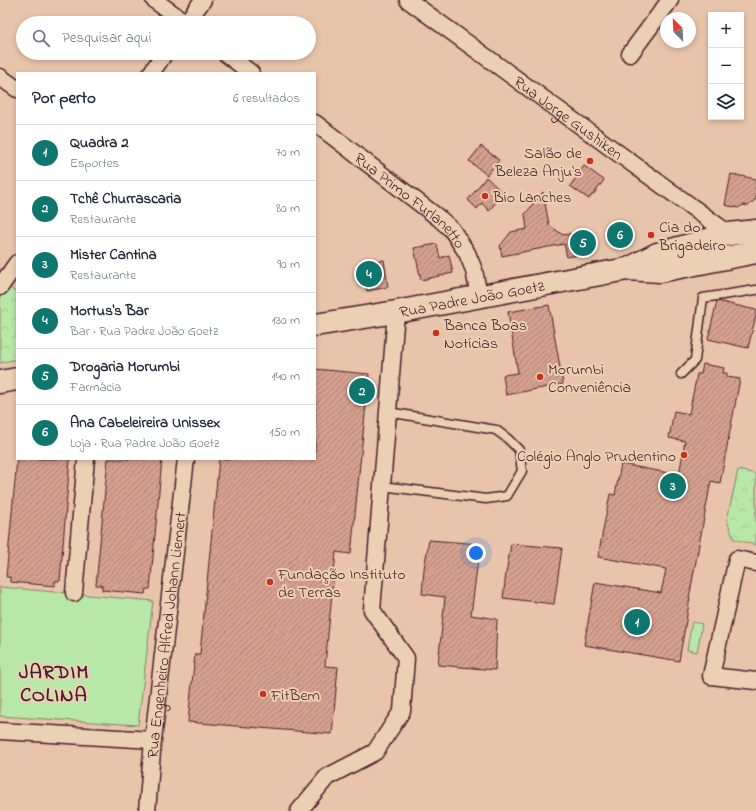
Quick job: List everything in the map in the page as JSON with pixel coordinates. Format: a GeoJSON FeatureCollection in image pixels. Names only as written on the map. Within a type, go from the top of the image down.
{"type":"FeatureCollection","features":[{"type":"Feature","properties":{"kind":"street"},"geometry":{"type":"LineString","coordinates":[[154,0],[176,16]]}},
{"type":"Feature","properties":{"kind":"street"},"geometry":{"type":"LineString","coordinates":[[191,16],[202,0]]}},
{"type":"Feature","properties":{"kind":"street","name":"Rua Jorge Gushiken"},"geometry":{"type":"LineString","coordinates":[[408,0],[729,234]]}},
{"type":"Feature","properties":{"kind":"street"},"geometry":{"type":"LineString","coordinates":[[630,54],[670,0]]}},
{"type":"Feature","properties":{"kind":"street"},"geometry":{"type":"LineString","coordinates":[[152,72],[160,60]]}},
{"type":"Feature","properties":{"kind":"street"},"geometry":{"type":"LineString","coordinates":[[234,60],[250,72]]}},
{"type":"Feature","properties":{"kind":"street"},"geometry":{"type":"LineString","coordinates":[[0,77],[16,88]]}},
{"type":"Feature","properties":{"kind":"street","name":"Rua Primo Furlanetto"},"geometry":{"type":"LineString","coordinates":[[316,124],[440,219],[452,230],[474,270],[479,296]]}},
{"type":"Feature","properties":{"kind":"street","name":"Rua Padre João Goetz"},"geometry":{"type":"LineString","coordinates":[[627,269],[657,254],[729,234],[756,231]]}},
{"type":"Feature","properties":{"kind":"street","name":"Rua Padre João Goetz"},"geometry":{"type":"LineString","coordinates":[[318,322],[396,312],[627,269],[660,271],[756,252]]}},
{"type":"Feature","properties":{"kind":"street"},"geometry":{"type":"LineString","coordinates":[[299,811],[327,777],[375,752],[402,711],[406,658],[372,610],[396,312]]}},
{"type":"Feature","properties":{"kind":"street"},"geometry":{"type":"LineString","coordinates":[[0,382],[16,379]]}},
{"type":"Feature","properties":{"kind":"street"},"geometry":{"type":"LineString","coordinates":[[74,593],[86,460]]}},
{"type":"Feature","properties":{"kind":"street","name":"Rua Engenheiro Alfred Johann Liemert"},"geometry":{"type":"LineString","coordinates":[[147,811],[153,740],[186,460]]}},
{"type":"Feature","properties":{"kind":"street"},"geometry":{"type":"LineString","coordinates":[[756,563],[737,559],[711,676],[756,681]]}},
{"type":"Feature","properties":{"kind":"street"},"geometry":{"type":"LineString","coordinates":[[0,731],[153,740]]}},
{"type":"Feature","properties":{"kind":"lane"},"geometry":{"type":"LineString","coordinates":[[681,374],[695,360],[703,298],[756,290]]}},
{"type":"Feature","properties":{"kind":"lane"},"geometry":{"type":"LineString","coordinates":[[382,486],[486,499],[507,496],[522,471],[519,450],[496,430],[388,412]]}},
{"type":"Feature","properties":{"kind":"green space"},"geometry":{"type":"Polygon","coordinates":[[[7,286],[16,292],[16,359],[0,363],[0,296],[7,286]]]}},
{"type":"Feature","properties":{"kind":"green space"},"geometry":{"type":"Polygon","coordinates":[[[738,470],[756,474],[756,545],[734,539],[727,520],[738,470]]]}},
{"type":"Feature","properties":{"kind":"green space"},"geometry":{"type":"Polygon","coordinates":[[[0,587],[153,601],[138,725],[0,716],[0,587]]]}},
{"type":"Feature","properties":{"kind":"green space"},"geometry":{"type":"Polygon","coordinates":[[[692,622],[702,624],[697,652],[687,650],[692,622]]]}},
{"type":"Feature","properties":{"kind":"building"},"geometry":{"type":"Polygon","coordinates":[[[481,146],[499,160],[487,175],[469,161],[481,146]]]}},
{"type":"Feature","properties":{"kind":"building"},"geometry":{"type":"Polygon","coordinates":[[[584,166],[604,180],[589,199],[570,186],[584,166]]]}},
{"type":"Feature","properties":{"kind":"building"},"geometry":{"type":"Polygon","coordinates":[[[731,174],[756,179],[756,199],[748,206],[743,205],[738,208],[725,205],[731,174]]]}},
{"type":"Feature","properties":{"kind":"building"},"geometry":{"type":"Polygon","coordinates":[[[486,177],[503,193],[489,211],[482,203],[477,209],[468,200],[486,177]]]}},
{"type":"Feature","properties":{"kind":"building"},"geometry":{"type":"Polygon","coordinates":[[[543,192],[549,225],[563,235],[587,231],[590,253],[567,257],[564,244],[502,256],[500,246],[511,232],[527,229],[525,214],[543,192]]]}},
{"type":"Feature","properties":{"kind":"building"},"geometry":{"type":"Polygon","coordinates":[[[437,244],[440,258],[449,255],[453,273],[421,280],[414,248],[437,244]]]}},
{"type":"Feature","properties":{"kind":"building"},"geometry":{"type":"Polygon","coordinates":[[[384,260],[388,287],[367,291],[362,264],[384,260]]]}},
{"type":"Feature","properties":{"kind":"building"},"geometry":{"type":"Polygon","coordinates":[[[717,301],[756,310],[748,348],[708,339],[717,301]]]}},
{"type":"Feature","properties":{"kind":"building"},"geometry":{"type":"Polygon","coordinates":[[[549,305],[563,384],[506,395],[503,375],[518,373],[508,312],[549,305]]]}},
{"type":"Feature","properties":{"kind":"building"},"geometry":{"type":"Polygon","coordinates":[[[703,364],[724,368],[723,373],[727,373],[727,377],[740,379],[720,483],[711,481],[679,661],[584,645],[595,582],[661,593],[666,569],[598,557],[610,494],[615,495],[621,464],[679,475],[685,441],[669,438],[674,411],[689,414],[697,374],[701,374],[703,364]]]}},
{"type":"Feature","properties":{"kind":"building"},"geometry":{"type":"Polygon","coordinates":[[[316,369],[369,374],[351,554],[336,552],[325,666],[338,667],[332,734],[188,722],[195,654],[200,654],[219,460],[316,460],[316,369]]]}},
{"type":"Feature","properties":{"kind":"building"},"geometry":{"type":"Polygon","coordinates":[[[17,460],[70,460],[60,581],[55,581],[55,586],[10,582],[10,577],[6,577],[17,460]]]}},
{"type":"Feature","properties":{"kind":"building"},"geometry":{"type":"Polygon","coordinates":[[[108,460],[162,460],[150,589],[146,589],[145,594],[102,590],[102,585],[96,585],[108,460]]]}},
{"type":"Feature","properties":{"kind":"building"},"geometry":{"type":"Polygon","coordinates":[[[429,540],[480,544],[471,615],[497,619],[495,670],[438,665],[445,597],[422,594],[424,569],[429,540]]]}},
{"type":"Feature","properties":{"kind":"building"},"geometry":{"type":"Polygon","coordinates":[[[511,544],[562,548],[554,604],[503,598],[511,544]]]}},
{"type":"Feature","properties":{"kind":"place","name":"Salão de Beleza Anju's"},"geometry":{"type":"Point","coordinates":[590,161]}},
{"type":"Feature","properties":{"kind":"place","name":"Bio Lanches"},"geometry":{"type":"Point","coordinates":[485,196]}},
{"type":"Feature","properties":{"kind":"place","name":"Ana Cabeleireira Unissex"},"geometry":{"type":"Point","coordinates":[620,235]}},
{"type":"Feature","properties":{"kind":"place","name":"Cia do Brigadeiro"},"geometry":{"type":"Point","coordinates":[651,235]}},
{"type":"Feature","properties":{"kind":"place","name":"Drogaria Morumbi"},"geometry":{"type":"Point","coordinates":[583,243]}},
{"type":"Feature","properties":{"kind":"place","name":"Mortus's Bar"},"geometry":{"type":"Point","coordinates":[369,274]}},
{"type":"Feature","properties":{"kind":"place","name":"Banca Boas Notícias"},"geometry":{"type":"Point","coordinates":[436,333]}},
{"type":"Feature","properties":{"kind":"place","name":"Morumbi Conveniência"},"geometry":{"type":"Point","coordinates":[540,377]}},
{"type":"Feature","properties":{"kind":"place","name":"Tchê Churrascaria"},"geometry":{"type":"Point","coordinates":[362,391]}},
{"type":"Feature","properties":{"kind":"place","name":"Colégio Anglo Prudentino"},"geometry":{"type":"Point","coordinates":[684,455]}},
{"type":"Feature","properties":{"kind":"place","name":"Mister Cantina"},"geometry":{"type":"Point","coordinates":[673,486]}},
{"type":"Feature","properties":{"kind":"place","name":"Fundação Instituto de Terras"},"geometry":{"type":"Point","coordinates":[270,582]}},
{"type":"Feature","properties":{"kind":"place","name":"Quadra 2"},"geometry":{"type":"Point","coordinates":[637,622]}},
{"type":"Feature","properties":{"kind":"place","name":"FitBem"},"geometry":{"type":"Point","coordinates":[263,694]}},
{"type":"Feature","properties":{"kind":"district","name":"JARDIM COLINA"},"geometry":{"type":"Point","coordinates":[54,682]}}]}
